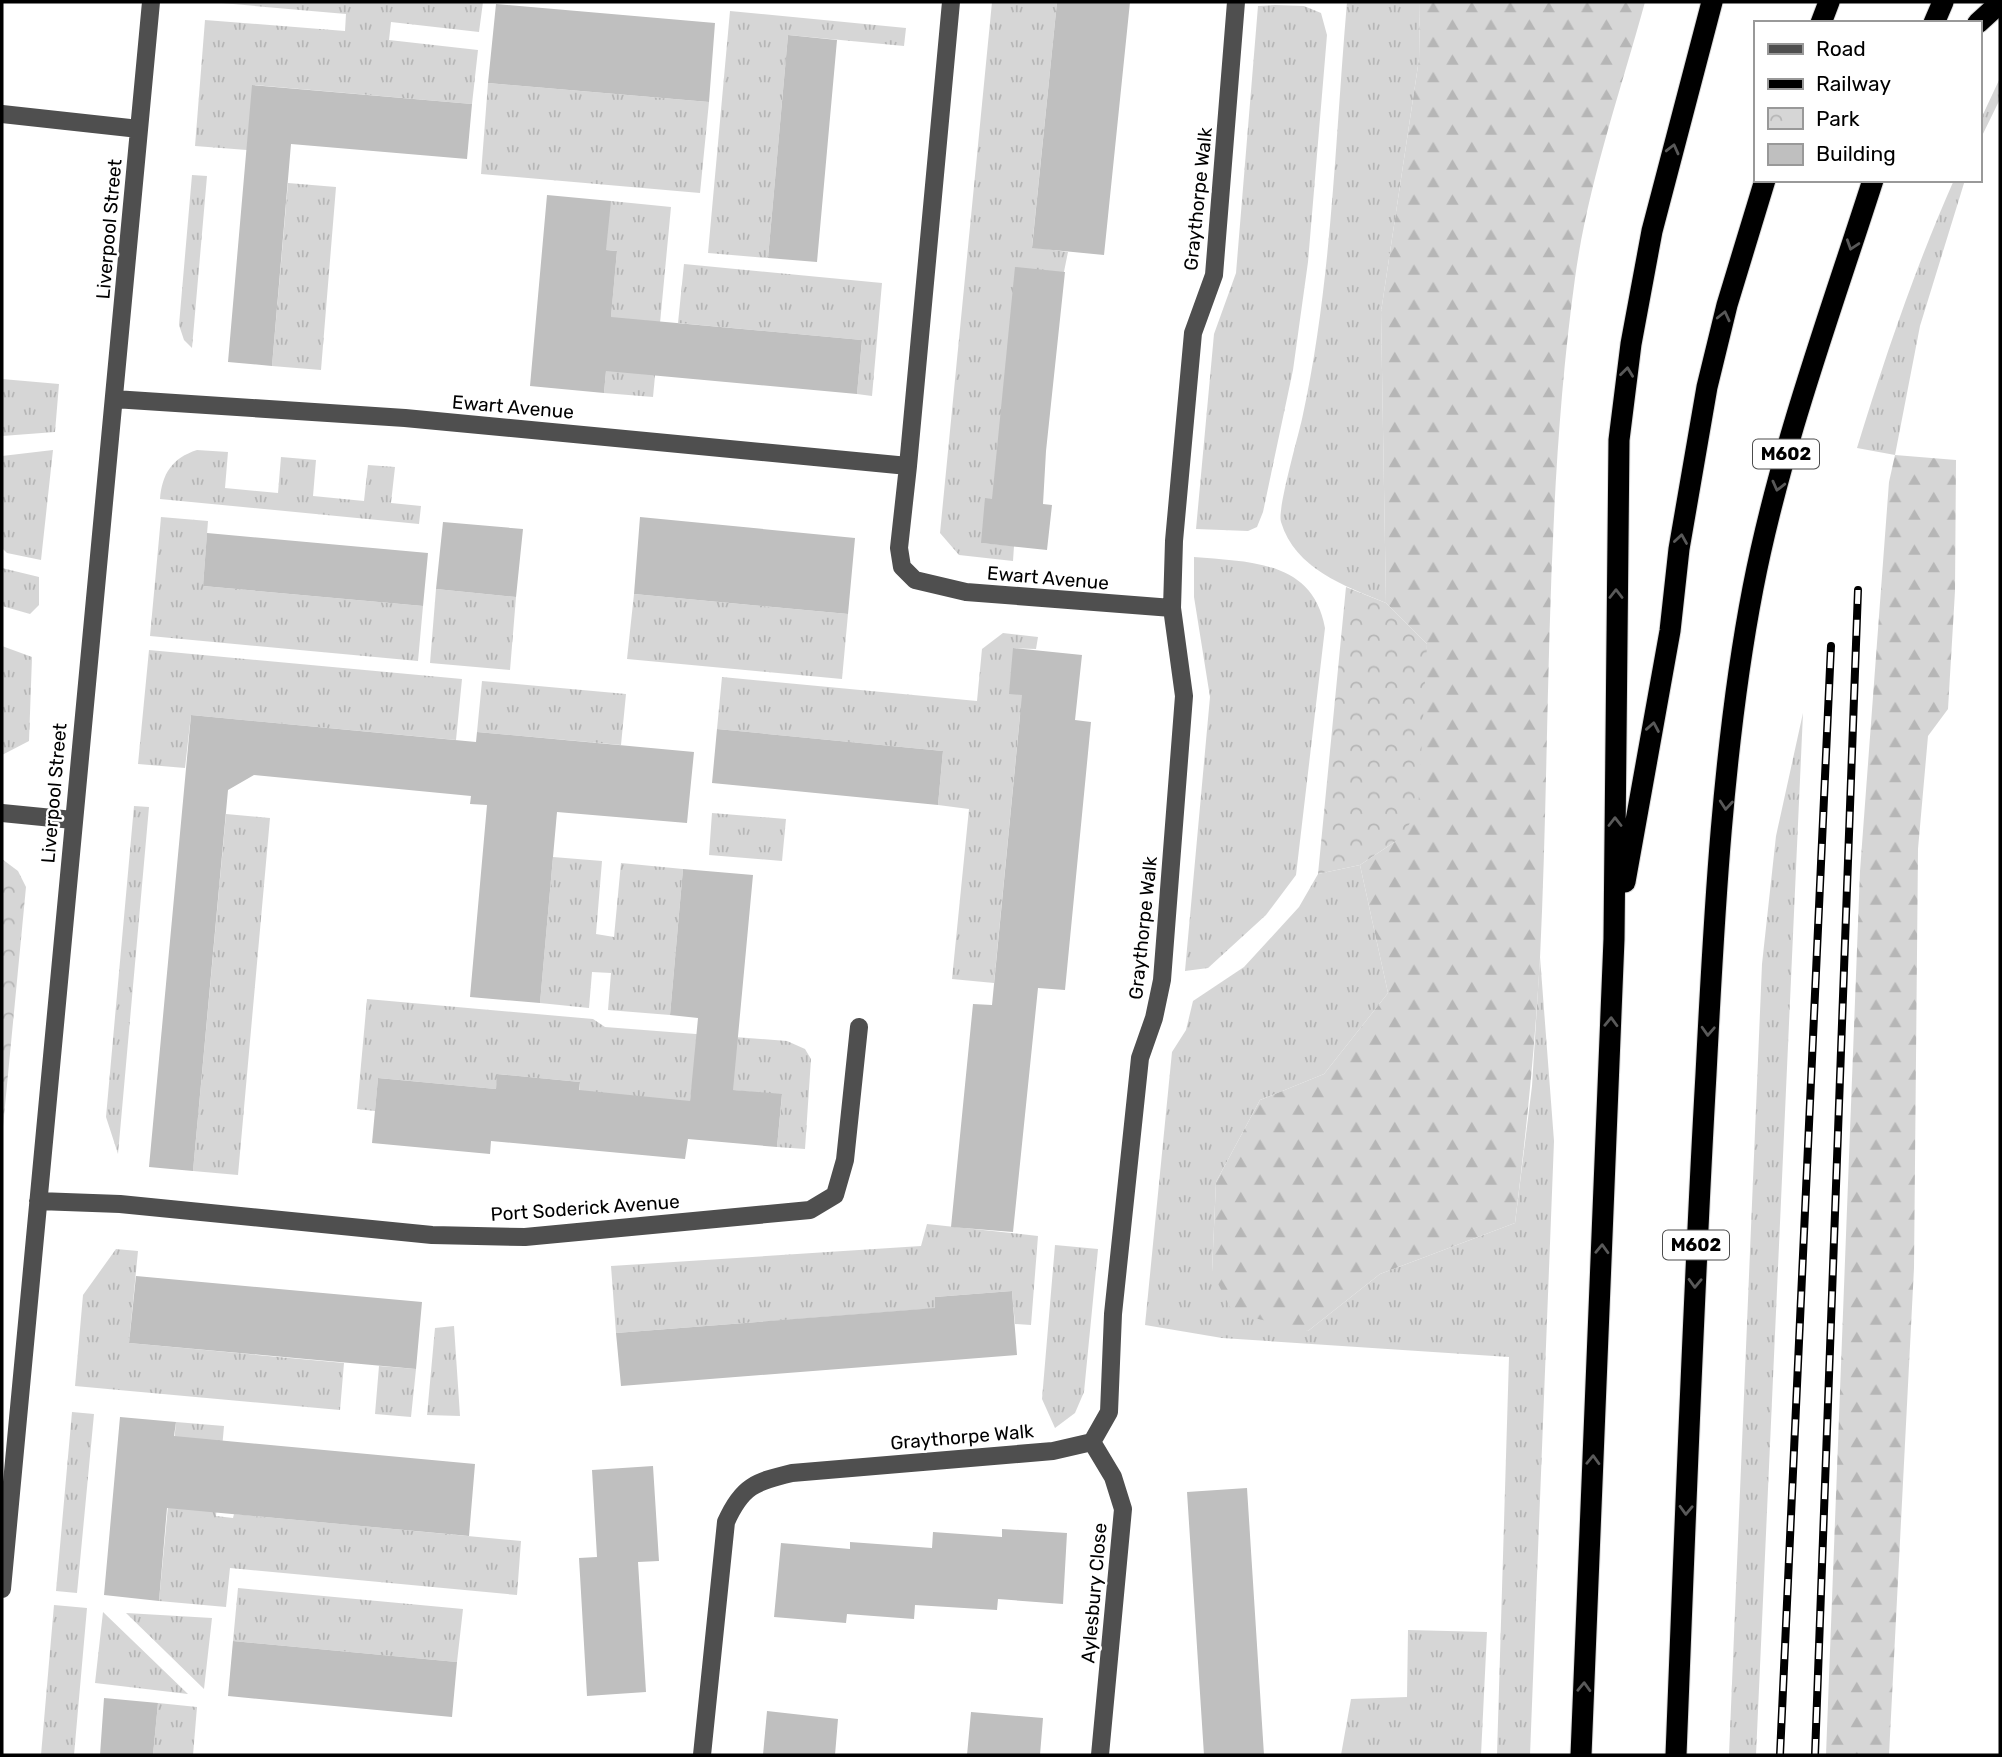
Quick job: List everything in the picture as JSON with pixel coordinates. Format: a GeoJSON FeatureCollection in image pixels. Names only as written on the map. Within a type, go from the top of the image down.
{"type":"FeatureCollection","features":[{"type":"Feature","properties":{"kind":"highway"},"geometry":{"type":"LineString","coordinates":[[1581,1755],[1615,939],[1619,440],[1630,344],[1652,230],[1712,2]]}},
{"type":"Feature","properties":{"kind":"highway"},"geometry":{"type":"LineString","coordinates":[[1822,21],[1829,2]]}},
{"type":"Feature","properties":{"kind":"highway"},"geometry":{"type":"LineString","coordinates":[[1935,21],[1943,2]]}},
{"type":"Feature","properties":{"kind":"highway"},"geometry":{"type":"LineString","coordinates":[[1980,21],[2000,3]]}},
{"type":"Feature","properties":{"kind":"highway"},"geometry":{"type":"LineString","coordinates":[[1615,939],[1670,631],[1679,549],[1702,414],[1727,305],[1764,182]]}},
{"type":"Feature","properties":{"kind":"highway","name":"M602"},"geometry":{"type":"LineString","coordinates":[[1676,1755],[1711,968],[1732,737],[1753,588],[1788,445],[1872,182]]}},
{"type":"Feature","properties":{"kind":"street","name":"Liverpool Street"},"geometry":{"type":"LineString","coordinates":[[2,1588],[151,2]]}},
{"type":"Feature","properties":{"kind":"street","name":"Ewart Avenue"},"geometry":{"type":"LineString","coordinates":[[951,2],[908,466],[900,519],[899,548],[902,567],[915,580],[966,592],[1172,608]]}},
{"type":"Feature","properties":{"kind":"street","name":"Graythorpe Walk"},"geometry":{"type":"LineString","coordinates":[[702,1755],[726,1522],[734,1504],[746,1490],[760,1480],[792,1473],[1053,1451],[1092,1442],[1109,1412],[1113,1314],[1140,1058],[1162,980],[1184,696],[1172,608],[1174,541],[1193,333],[1214,275],[1236,2]]}},
{"type":"Feature","properties":{"kind":"street"},"geometry":{"type":"LineString","coordinates":[[2,114],[139,129]]}},
{"type":"Feature","properties":{"kind":"street","name":"Ewart Avenue"},"geometry":{"type":"LineString","coordinates":[[114,399],[405,418],[908,466]]}},
{"type":"Feature","properties":{"kind":"street"},"geometry":{"type":"LineString","coordinates":[[2,814],[73,820]]}},
{"type":"Feature","properties":{"kind":"street","name":"Port Soderick Avenue"},"geometry":{"type":"LineString","coordinates":[[37,1201],[120,1204],[432,1235],[525,1237],[810,1210],[835,1195],[845,1160],[859,1027]]}},
{"type":"Feature","properties":{"kind":"street","name":"Aylesbury Close"},"geometry":{"type":"LineString","coordinates":[[1092,1442],[1113,1478],[1123,1508],[1100,1755]]}},
{"type":"Feature","properties":{"kind":"green space"},"geometry":{"type":"Polygon","coordinates":[[[210,2],[483,2],[479,32],[391,22],[389,40],[478,50],[472,104],[253,85],[247,150],[195,146],[205,20],[345,31],[346,14],[210,2]]]}},
{"type":"Feature","properties":{"kind":"green space"},"geometry":{"type":"Polygon","coordinates":[[[992,2],[1057,2],[1032,247],[1068,252],[1019,493],[981,543],[1014,546],[1013,561],[959,555],[940,533],[992,2]]]}},
{"type":"Feature","properties":{"kind":"green space"},"geometry":{"type":"Polygon","coordinates":[[[1347,2],[1420,2],[1419,59],[1381,312],[1386,603],[1338,582],[1310,564],[1288,538],[1281,522],[1282,503],[1302,419],[1320,316],[1347,2]]]}},
{"type":"Feature","properties":{"kind":"green space"},"geometry":{"type":"Polygon","coordinates":[[[1420,2],[1645,2],[1588,208],[1575,278],[1565,363],[1553,532],[1540,958],[1530,1091],[1515,1223],[1380,1274],[1308,1331],[1233,1313],[1212,1272],[1216,1182],[1260,1100],[1324,1074],[1388,993],[1360,865],[1396,841],[1427,644],[1386,603],[1381,312],[1419,59],[1420,2]]]}},
{"type":"Feature","properties":{"kind":"green space"},"geometry":{"type":"Polygon","coordinates":[[[1258,6],[1304,6],[1321,13],[1327,35],[1308,262],[1293,370],[1263,512],[1257,527],[1248,531],[1196,529],[1214,334],[1236,273],[1258,6]]]}},
{"type":"Feature","properties":{"kind":"green space"},"geometry":{"type":"Polygon","coordinates":[[[730,11],[906,28],[904,46],[788,35],[768,258],[708,253],[730,11]]]}},
{"type":"Feature","properties":{"kind":"green space"},"geometry":{"type":"Polygon","coordinates":[[[2000,78],[2000,99],[1981,138],[1981,119],[2000,78]]]}},
{"type":"Feature","properties":{"kind":"green space"},"geometry":{"type":"Polygon","coordinates":[[[488,83],[709,102],[700,193],[481,174],[488,83]]]}},
{"type":"Feature","properties":{"kind":"green space"},"geometry":{"type":"Polygon","coordinates":[[[192,175],[207,176],[192,348],[184,340],[179,325],[192,175]]]}},
{"type":"Feature","properties":{"kind":"green space"},"geometry":{"type":"Polygon","coordinates":[[[1953,182],[1964,182],[1920,326],[1895,455],[1857,448],[1878,380],[1926,246],[1953,182]]]}},
{"type":"Feature","properties":{"kind":"green space"},"geometry":{"type":"Polygon","coordinates":[[[288,183],[336,187],[321,370],[272,366],[288,183]]]}},
{"type":"Feature","properties":{"kind":"green space"},"geometry":{"type":"Polygon","coordinates":[[[611,201],[671,207],[653,397],[604,393],[617,251],[574,247],[611,201]]]}},
{"type":"Feature","properties":{"kind":"green space"},"geometry":{"type":"Polygon","coordinates":[[[684,264],[882,283],[872,396],[857,394],[862,340],[678,323],[684,264]]]}},
{"type":"Feature","properties":{"kind":"green space"},"geometry":{"type":"Polygon","coordinates":[[[2,379],[59,384],[55,432],[2,436],[2,379]]]}},
{"type":"Feature","properties":{"kind":"green space"},"geometry":{"type":"Polygon","coordinates":[[[53,450],[41,560],[7,553],[2,548],[2,456],[53,450]]]}},
{"type":"Feature","properties":{"kind":"green space"},"geometry":{"type":"Polygon","coordinates":[[[197,450],[228,452],[225,488],[278,493],[281,457],[316,460],[313,496],[364,501],[368,465],[395,467],[391,503],[421,506],[419,524],[160,499],[163,482],[170,468],[188,453],[197,450]]]}},
{"type":"Feature","properties":{"kind":"green space"},"geometry":{"type":"Polygon","coordinates":[[[1895,455],[1956,460],[1955,591],[1948,709],[1928,736],[1918,849],[1914,1268],[1889,1755],[1826,1755],[1860,871],[1889,482],[1895,455]]]}},
{"type":"Feature","properties":{"kind":"green space"},"geometry":{"type":"Polygon","coordinates":[[[161,517],[208,521],[203,586],[423,606],[418,661],[150,636],[161,517]]]}},
{"type":"Feature","properties":{"kind":"green space"},"geometry":{"type":"Polygon","coordinates":[[[1194,557],[1256,564],[1293,577],[1307,589],[1318,606],[1325,628],[1296,875],[1266,915],[1208,968],[1185,971],[1210,697],[1194,597],[1194,557]]]}},
{"type":"Feature","properties":{"kind":"green space"},"geometry":{"type":"Polygon","coordinates":[[[2,568],[39,577],[39,605],[30,614],[2,606],[2,568]]]}},
{"type":"Feature","properties":{"kind":"green space"},"geometry":{"type":"Polygon","coordinates":[[[1346,587],[1386,603],[1427,644],[1418,813],[1396,841],[1360,865],[1318,874],[1346,587]]]}},
{"type":"Feature","properties":{"kind":"green space"},"geometry":{"type":"Polygon","coordinates":[[[436,589],[516,597],[510,670],[430,663],[436,589]]]}},
{"type":"Feature","properties":{"kind":"green space"},"geometry":{"type":"Polygon","coordinates":[[[634,594],[848,614],[842,679],[627,659],[634,594]]]}},
{"type":"Feature","properties":{"kind":"green space"},"geometry":{"type":"Polygon","coordinates":[[[1003,633],[1038,637],[1036,649],[1013,648],[1043,697],[1020,715],[994,983],[952,979],[969,809],[938,805],[943,751],[717,729],[722,677],[977,701],[982,649],[1003,633]]]}},
{"type":"Feature","properties":{"kind":"green space"},"geometry":{"type":"Polygon","coordinates":[[[2,646],[32,657],[29,741],[2,755],[2,646]]]}},
{"type":"Feature","properties":{"kind":"green space"},"geometry":{"type":"Polygon","coordinates":[[[149,650],[462,679],[456,740],[191,715],[185,768],[138,764],[149,650]]]}},
{"type":"Feature","properties":{"kind":"green space"},"geometry":{"type":"Polygon","coordinates":[[[482,681],[626,694],[621,745],[477,732],[482,681]]]}},
{"type":"Feature","properties":{"kind":"green space"},"geometry":{"type":"Polygon","coordinates":[[[1803,713],[1756,1755],[1729,1755],[1762,964],[1776,836],[1803,713]]]}},
{"type":"Feature","properties":{"kind":"green space"},"geometry":{"type":"Polygon","coordinates":[[[134,806],[149,807],[118,1154],[106,1117],[134,806]]]}},
{"type":"Feature","properties":{"kind":"green space"},"geometry":{"type":"Polygon","coordinates":[[[712,813],[786,819],[782,861],[709,855],[712,813]]]}},
{"type":"Feature","properties":{"kind":"green space"},"geometry":{"type":"Polygon","coordinates":[[[226,814],[270,818],[238,1175],[193,1171],[226,814]]]}},
{"type":"Feature","properties":{"kind":"green space"},"geometry":{"type":"Polygon","coordinates":[[[553,857],[602,861],[596,934],[614,937],[621,863],[683,869],[670,1015],[608,1010],[611,973],[592,972],[589,1008],[540,1003],[553,857]]]}},
{"type":"Feature","properties":{"kind":"green space"},"geometry":{"type":"Polygon","coordinates":[[[2,859],[18,871],[26,887],[2,1137],[2,859]]]}},
{"type":"Feature","properties":{"kind":"green space"},"geometry":{"type":"Polygon","coordinates":[[[1360,865],[1388,993],[1324,1074],[1260,1100],[1216,1182],[1212,1271],[1308,1331],[1380,1274],[1515,1223],[1532,1086],[1540,957],[1554,1141],[1530,1755],[1497,1755],[1509,1357],[1222,1338],[1145,1325],[1172,1052],[1186,1030],[1193,1001],[1244,967],[1299,907],[1318,874],[1360,865]]]}},
{"type":"Feature","properties":{"kind":"green space"},"geometry":{"type":"Polygon","coordinates":[[[367,999],[593,1019],[605,1027],[787,1041],[805,1049],[811,1059],[805,1149],[777,1147],[782,1095],[692,1086],[690,1101],[577,1115],[580,1082],[498,1074],[496,1089],[378,1078],[375,1111],[357,1109],[367,999]]]}},
{"type":"Feature","properties":{"kind":"green space"},"geometry":{"type":"Polygon","coordinates":[[[927,1224],[1038,1236],[1031,1325],[1015,1324],[1012,1291],[935,1297],[937,1333],[926,1309],[616,1333],[611,1266],[921,1246],[927,1224]]]}},
{"type":"Feature","properties":{"kind":"green space"},"geometry":{"type":"Polygon","coordinates":[[[1055,1245],[1098,1249],[1084,1392],[1075,1413],[1055,1428],[1042,1399],[1055,1245]]]}},
{"type":"Feature","properties":{"kind":"green space"},"geometry":{"type":"Polygon","coordinates":[[[116,1249],[138,1251],[129,1343],[344,1363],[340,1410],[75,1386],[83,1295],[116,1249]]]}},
{"type":"Feature","properties":{"kind":"green space"},"geometry":{"type":"Polygon","coordinates":[[[454,1326],[460,1416],[427,1415],[435,1328],[454,1326]]]}},
{"type":"Feature","properties":{"kind":"green space"},"geometry":{"type":"Polygon","coordinates":[[[379,1366],[416,1369],[411,1417],[375,1414],[379,1366]]]}},
{"type":"Feature","properties":{"kind":"green space"},"geometry":{"type":"Polygon","coordinates":[[[72,1412],[94,1414],[77,1593],[56,1591],[72,1412]]]}},
{"type":"Feature","properties":{"kind":"green space"},"geometry":{"type":"Polygon","coordinates":[[[176,1422],[224,1426],[216,1516],[233,1518],[234,1514],[521,1541],[517,1595],[230,1568],[226,1607],[159,1601],[176,1422]]]}},
{"type":"Feature","properties":{"kind":"green space"},"geometry":{"type":"Polygon","coordinates":[[[238,1588],[463,1609],[457,1662],[233,1641],[238,1588]]]}},
{"type":"Feature","properties":{"kind":"green space"},"geometry":{"type":"Polygon","coordinates":[[[54,1605],[87,1608],[74,1755],[41,1755],[54,1605]]]}},
{"type":"Feature","properties":{"kind":"green space"},"geometry":{"type":"Polygon","coordinates":[[[103,1612],[188,1694],[95,1683],[103,1612]]]}},
{"type":"Feature","properties":{"kind":"green space"},"geometry":{"type":"Polygon","coordinates":[[[126,1613],[212,1618],[204,1689],[126,1613]]]}},
{"type":"Feature","properties":{"kind":"green space"},"geometry":{"type":"Polygon","coordinates":[[[1408,1630],[1487,1632],[1481,1755],[1341,1755],[1351,1699],[1407,1697],[1408,1630]]]}},
{"type":"Feature","properties":{"kind":"green space"},"geometry":{"type":"Polygon","coordinates":[[[158,1703],[197,1707],[193,1755],[153,1755],[158,1703]]]}},
{"type":"Feature","properties":{"kind":"building"},"geometry":{"type":"Polygon","coordinates":[[[1057,2],[1130,2],[1104,255],[1032,248],[1057,2]]]}},
{"type":"Feature","properties":{"kind":"building"},"geometry":{"type":"Polygon","coordinates":[[[496,4],[715,23],[709,102],[488,83],[496,4]]]}},
{"type":"Feature","properties":{"kind":"building"},"geometry":{"type":"Polygon","coordinates":[[[788,35],[837,40],[817,262],[768,258],[788,35]]]}},
{"type":"Feature","properties":{"kind":"building"},"geometry":{"type":"Polygon","coordinates":[[[252,85],[472,104],[467,159],[291,144],[272,366],[228,362],[252,85]]]}},
{"type":"Feature","properties":{"kind":"building"},"geometry":{"type":"Polygon","coordinates":[[[547,195],[611,201],[606,250],[617,251],[611,317],[862,340],[857,394],[606,371],[604,393],[530,386],[547,195]]]}},
{"type":"Feature","properties":{"kind":"building"},"geometry":{"type":"Polygon","coordinates":[[[1015,267],[1065,272],[1046,451],[1043,504],[1052,505],[1047,550],[981,543],[985,498],[992,499],[1015,267]]]}},
{"type":"Feature","properties":{"kind":"building"},"geometry":{"type":"Polygon","coordinates":[[[640,517],[855,538],[848,614],[634,594],[640,517]]]}},
{"type":"Feature","properties":{"kind":"building"},"geometry":{"type":"Polygon","coordinates":[[[443,522],[523,529],[516,597],[436,589],[443,522]]]}},
{"type":"Feature","properties":{"kind":"building"},"geometry":{"type":"Polygon","coordinates":[[[207,533],[428,553],[423,606],[203,586],[207,533]]]}},
{"type":"Feature","properties":{"kind":"building"},"geometry":{"type":"Polygon","coordinates":[[[1013,648],[1082,655],[1075,720],[1091,722],[1065,990],[1038,988],[1013,1232],[951,1227],[973,1004],[992,1005],[1022,695],[1009,694],[1013,648]]]}},
{"type":"Feature","properties":{"kind":"building"},"geometry":{"type":"Polygon","coordinates":[[[191,715],[476,742],[477,732],[694,752],[687,823],[557,812],[540,1003],[470,997],[487,805],[470,804],[471,796],[254,775],[228,790],[193,1171],[149,1167],[191,715]]]}},
{"type":"Feature","properties":{"kind":"building"},"geometry":{"type":"Polygon","coordinates":[[[717,729],[943,751],[938,805],[712,783],[717,729]]]}},
{"type":"Feature","properties":{"kind":"building"},"geometry":{"type":"Polygon","coordinates":[[[683,869],[753,875],[733,1090],[782,1094],[777,1147],[688,1139],[685,1159],[491,1141],[490,1154],[372,1143],[378,1078],[496,1089],[497,1074],[580,1082],[579,1090],[690,1101],[698,1018],[670,1015],[683,869]]]}},
{"type":"Feature","properties":{"kind":"building"},"geometry":{"type":"Polygon","coordinates":[[[136,1276],[422,1302],[416,1369],[129,1343],[136,1276]]]}},
{"type":"Feature","properties":{"kind":"building"},"geometry":{"type":"Polygon","coordinates":[[[1012,1291],[1017,1355],[621,1386],[616,1333],[935,1308],[935,1297],[1012,1291]]]}},
{"type":"Feature","properties":{"kind":"building"},"geometry":{"type":"Polygon","coordinates":[[[120,1417],[176,1422],[174,1436],[475,1464],[469,1536],[167,1508],[159,1601],[104,1595],[120,1417]]]}},
{"type":"Feature","properties":{"kind":"building"},"geometry":{"type":"Polygon","coordinates":[[[653,1466],[659,1561],[638,1562],[646,1692],[587,1696],[579,1558],[597,1557],[592,1470],[653,1466]]]}},
{"type":"Feature","properties":{"kind":"building"},"geometry":{"type":"Polygon","coordinates":[[[1247,1488],[1264,1755],[1204,1755],[1187,1492],[1247,1488]]]}},
{"type":"Feature","properties":{"kind":"building"},"geometry":{"type":"Polygon","coordinates":[[[1002,1529],[1067,1533],[1063,1604],[998,1599],[997,1610],[915,1605],[914,1619],[847,1614],[846,1623],[774,1617],[781,1543],[850,1549],[850,1542],[932,1548],[933,1532],[1002,1537],[1002,1529]]]}},
{"type":"Feature","properties":{"kind":"building"},"geometry":{"type":"Polygon","coordinates":[[[233,1641],[457,1662],[452,1717],[228,1696],[233,1641]]]}},
{"type":"Feature","properties":{"kind":"building"},"geometry":{"type":"Polygon","coordinates":[[[104,1698],[158,1703],[153,1755],[100,1755],[104,1698]]]}},
{"type":"Feature","properties":{"kind":"building"},"geometry":{"type":"Polygon","coordinates":[[[767,1711],[838,1719],[835,1755],[763,1755],[767,1711]]]}},
{"type":"Feature","properties":{"kind":"building"},"geometry":{"type":"Polygon","coordinates":[[[971,1712],[1043,1718],[1040,1755],[967,1755],[971,1712]]]}},
{"type":"Feature","properties":{"kind":"railway"},"geometry":{"type":"LineString","coordinates":[[1815,1755],[1858,590]]}},
{"type":"Feature","properties":{"kind":"railway"},"geometry":{"type":"LineString","coordinates":[[1780,1755],[1831,646]]}}]}
